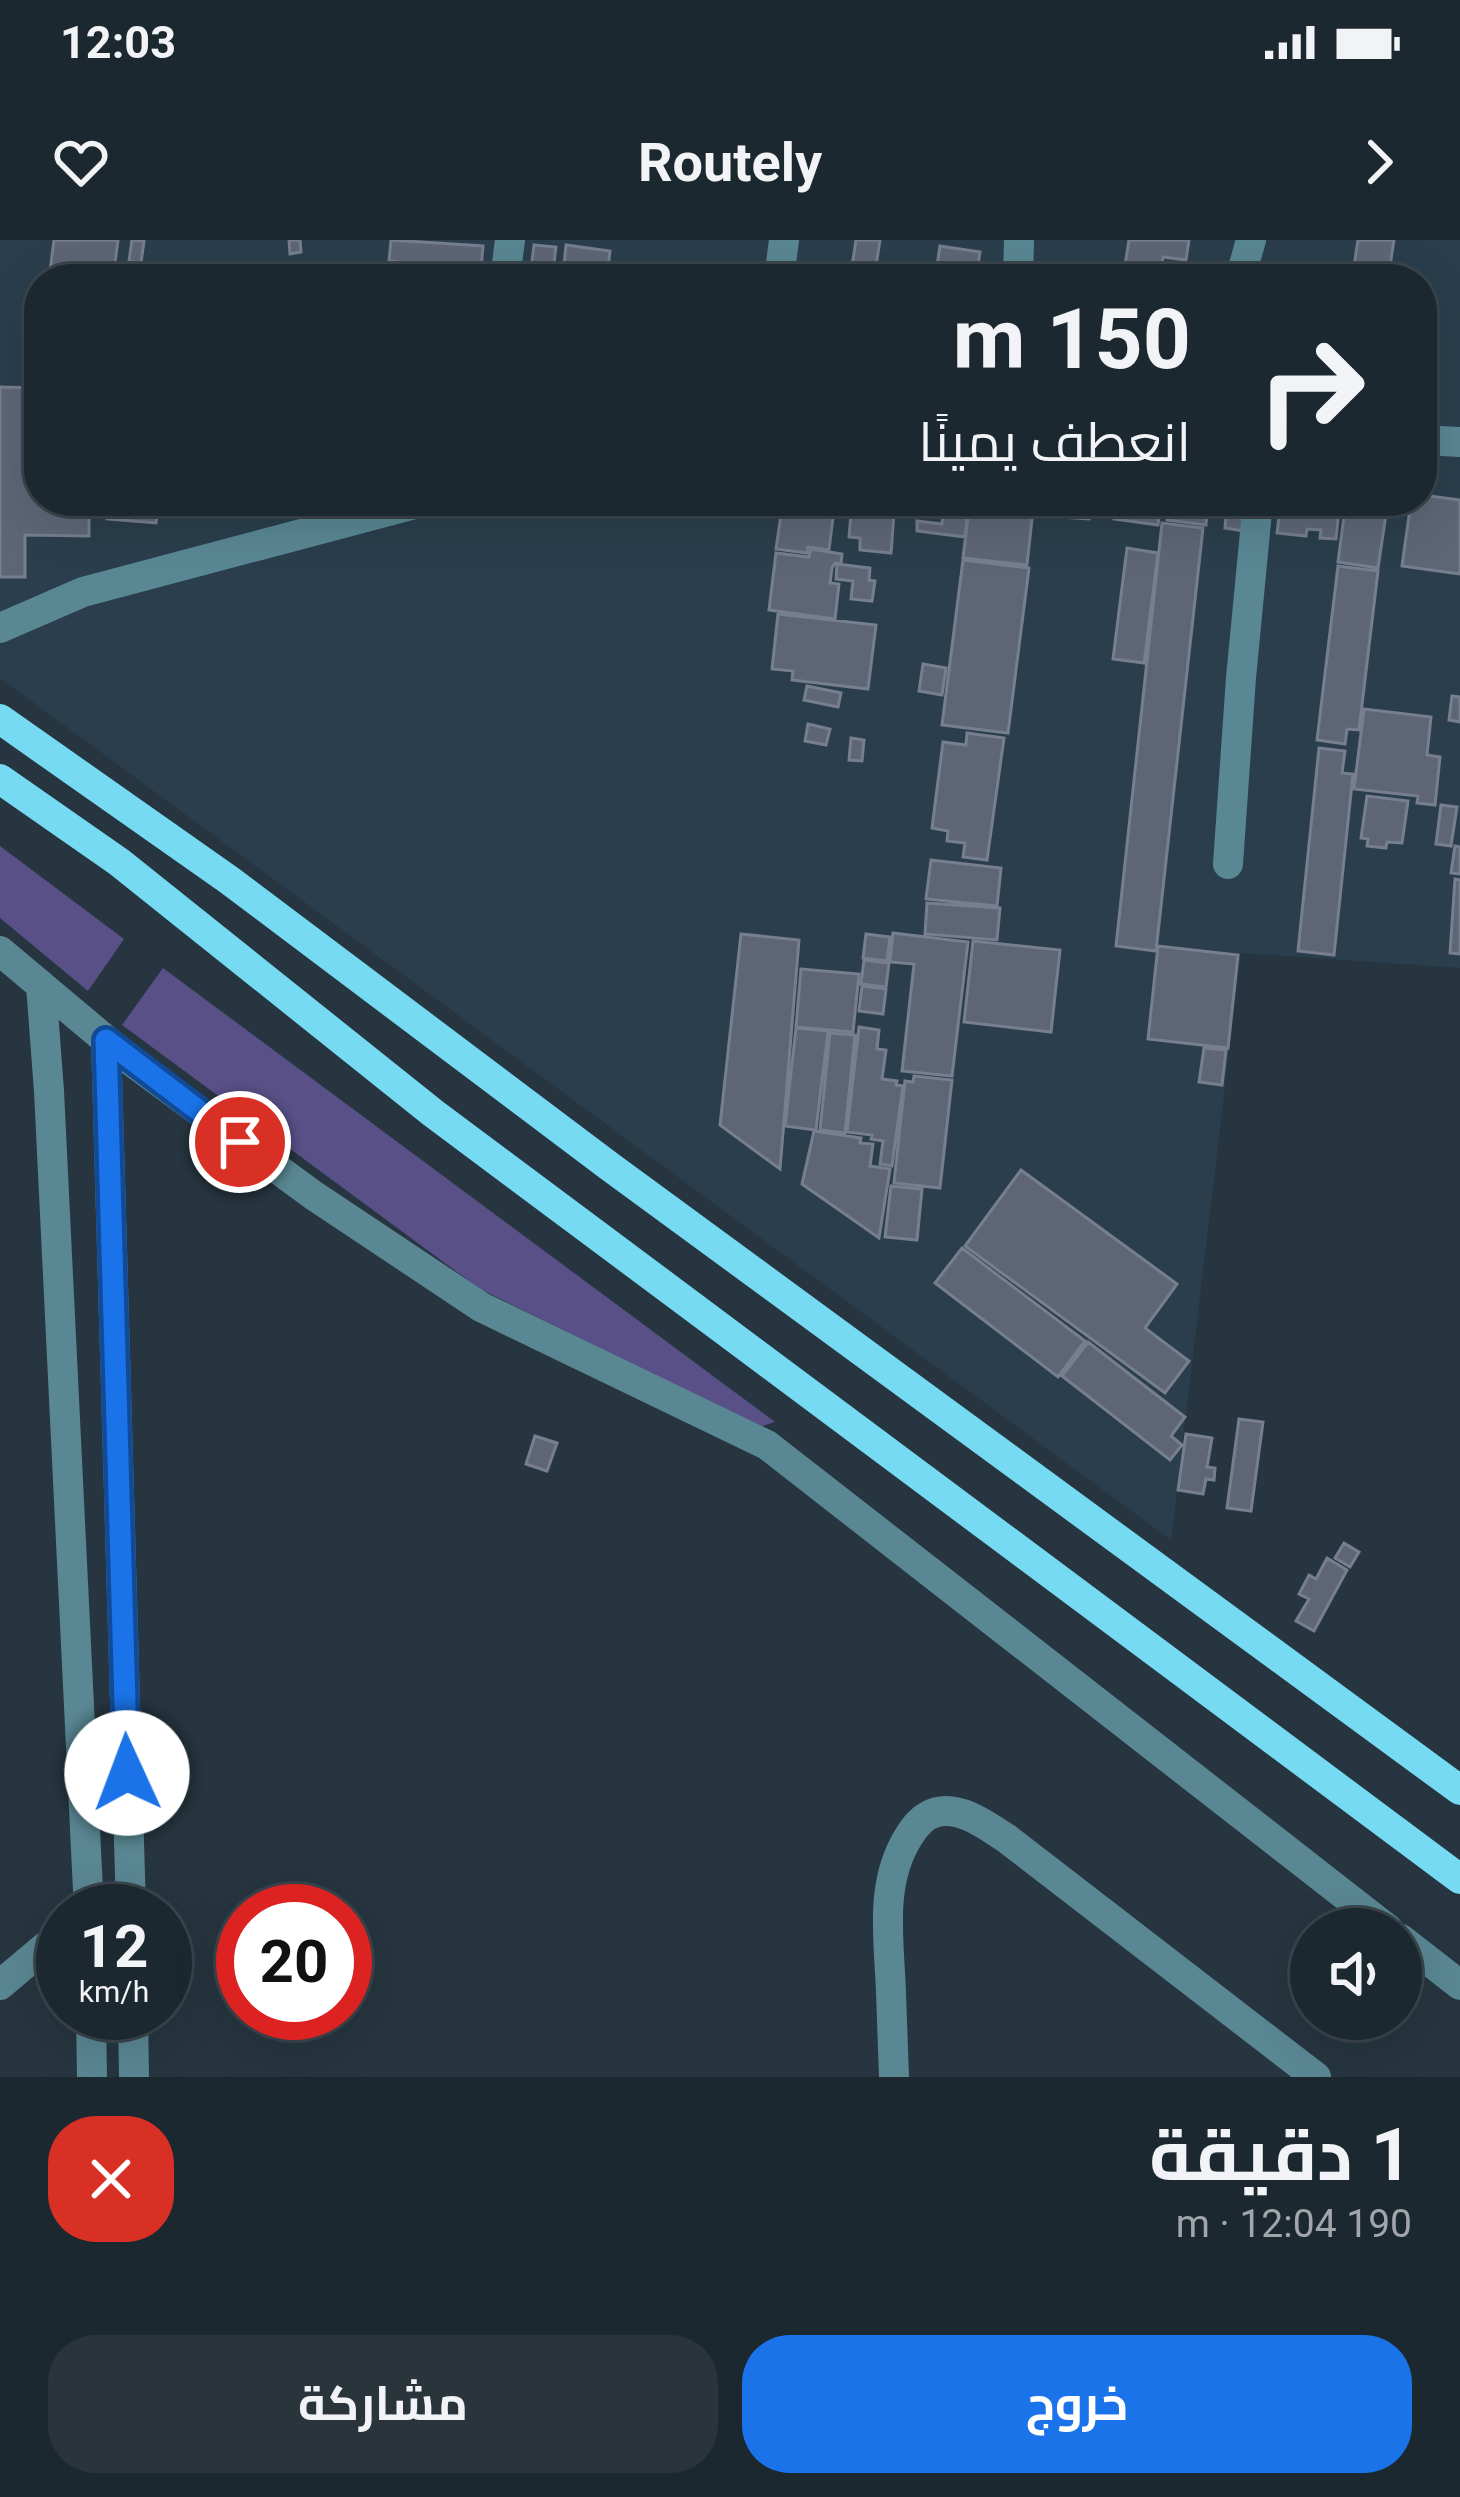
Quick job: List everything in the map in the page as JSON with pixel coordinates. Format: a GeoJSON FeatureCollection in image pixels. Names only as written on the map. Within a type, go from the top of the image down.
{"type":"FeatureCollection","features":[{"type":"Feature","properties":{"kind":"main road"},"geometry":{"type":"LineString","coordinates":[[0,719],[229,880],[646,1193],[1460,1790]]}},
{"type":"Feature","properties":{"kind":"main road"},"geometry":{"type":"LineString","coordinates":[[0,779],[119,862],[433,1113],[1460,1879]]}},
{"type":"Feature","properties":{"kind":"street"},"geometry":{"type":"LineString","coordinates":[[759,240],[781,261]]}},
{"type":"Feature","properties":{"kind":"street"},"geometry":{"type":"LineString","coordinates":[[0,628],[83,592],[369,516]]}},
{"type":"Feature","properties":{"kind":"street"},"geometry":{"type":"LineString","coordinates":[[1228,864],[1257,516]]}},
{"type":"Feature","properties":{"kind":"street"},"geometry":{"type":"LineString","coordinates":[[0,951],[106,1040],[313,1195],[482,1306],[767,1444],[1361,1908]]}},
{"type":"Feature","properties":{"kind":"street"},"geometry":{"type":"LineString","coordinates":[[41,985],[88,1884]]}},
{"type":"Feature","properties":{"kind":"street"},"geometry":{"type":"LineString","coordinates":[[106,1040],[130,1884]]}},
{"type":"Feature","properties":{"kind":"street"},"geometry":{"type":"LineString","coordinates":[[895,2077],[887,1934],[892,1874],[916,1824],[937,1812],[952,1812],[971,1817],[1006,1838],[1316,2077]]}},
{"type":"Feature","properties":{"kind":"street"},"geometry":{"type":"LineString","coordinates":[[0,1985],[36,1955]]}},
{"type":"Feature","properties":{"kind":"street"},"geometry":{"type":"LineString","coordinates":[[1422,1955],[1460,1985]]}},
{"type":"Feature","properties":{"kind":"street"},"geometry":{"type":"LineString","coordinates":[[91,2040],[92,2077]]}},
{"type":"Feature","properties":{"kind":"street"},"geometry":{"type":"LineString","coordinates":[[133,2040],[134,2077]]}},
{"type":"Feature","properties":{"kind":"shaded area"},"geometry":{"type":"Polygon","coordinates":[[[0,240],[1460,240],[1460,968],[1241,953],[1171,1540],[0,678],[0,240]]]}},
{"type":"Feature","properties":{"kind":"shaded area"},"geometry":{"type":"Polygon","coordinates":[[[0,846],[124,939],[88,991],[0,918],[0,846]]]}},
{"type":"Feature","properties":{"kind":"shaded area"},"geometry":{"type":"Polygon","coordinates":[[[163,968],[775,1422],[760,1427],[480,1289],[122,1025],[163,968]]]}},
{"type":"Feature","properties":{"kind":"building"},"geometry":{"type":"Polygon","coordinates":[[[54,240],[118,240],[115,264],[51,264],[54,240]]]}},
{"type":"Feature","properties":{"kind":"building"},"geometry":{"type":"Polygon","coordinates":[[[132,240],[144,241],[141,263],[129,261],[132,240]]]}},
{"type":"Feature","properties":{"kind":"building"},"geometry":{"type":"Polygon","coordinates":[[[289,240],[300,240],[301,252],[290,254],[289,240]]]}},
{"type":"Feature","properties":{"kind":"building"},"geometry":{"type":"Polygon","coordinates":[[[391,240],[483,246],[482,264],[389,261],[391,240]]]}},
{"type":"Feature","properties":{"kind":"building"},"geometry":{"type":"Polygon","coordinates":[[[856,240],[880,240],[876,264],[852,264],[856,240]]]}},
{"type":"Feature","properties":{"kind":"building"},"geometry":{"type":"Polygon","coordinates":[[[1129,240],[1189,240],[1186,260],[1163,257],[1162,264],[1125,264],[1129,240]]]}},
{"type":"Feature","properties":{"kind":"building"},"geometry":{"type":"Polygon","coordinates":[[[1358,240],[1394,240],[1390,264],[1354,264],[1358,240]]]}},
{"type":"Feature","properties":{"kind":"building"},"geometry":{"type":"Polygon","coordinates":[[[534,245],[556,247],[554,264],[532,264],[534,245]]]}},
{"type":"Feature","properties":{"kind":"building"},"geometry":{"type":"Polygon","coordinates":[[[566,245],[610,251],[609,264],[564,264],[566,245]]]}},
{"type":"Feature","properties":{"kind":"building"},"geometry":{"type":"Polygon","coordinates":[[[940,246],[980,252],[978,264],[937,264],[940,246]]]}},
{"type":"Feature","properties":{"kind":"building"},"geometry":{"type":"Polygon","coordinates":[[[0,387],[24,388],[24,516],[89,516],[89,536],[25,535],[25,577],[0,577],[0,387]]]}},
{"type":"Feature","properties":{"kind":"building"},"geometry":{"type":"Polygon","coordinates":[[[1437,497],[1460,500],[1460,574],[1402,566],[1409,516],[1437,516],[1437,497]]]}},
{"type":"Feature","properties":{"kind":"building"},"geometry":{"type":"Polygon","coordinates":[[[107,516],[157,516],[156,523],[107,516]]]}},
{"type":"Feature","properties":{"kind":"building"},"geometry":{"type":"Polygon","coordinates":[[[781,516],[833,516],[829,550],[776,549],[781,516]]]}},
{"type":"Feature","properties":{"kind":"building"},"geometry":{"type":"Polygon","coordinates":[[[851,516],[894,516],[891,553],[860,550],[860,538],[849,537],[851,516]]]}},
{"type":"Feature","properties":{"kind":"building"},"geometry":{"type":"Polygon","coordinates":[[[943,516],[967,516],[965,537],[917,531],[917,521],[942,524],[943,516]]]}},
{"type":"Feature","properties":{"kind":"building"},"geometry":{"type":"Polygon","coordinates":[[[968,516],[1032,516],[1027,565],[963,558],[968,516]]]}},
{"type":"Feature","properties":{"kind":"building"},"geometry":{"type":"Polygon","coordinates":[[[1114,516],[1159,516],[1158,525],[1114,516]]]}},
{"type":"Feature","properties":{"kind":"building"},"geometry":{"type":"Polygon","coordinates":[[[1167,516],[1207,516],[1206,525],[1167,520],[1167,516]]]}},
{"type":"Feature","properties":{"kind":"building"},"geometry":{"type":"Polygon","coordinates":[[[1226,516],[1246,516],[1244,531],[1225,528],[1226,516]]]}},
{"type":"Feature","properties":{"kind":"building"},"geometry":{"type":"Polygon","coordinates":[[[1279,516],[1338,516],[1336,539],[1320,538],[1321,530],[1307,529],[1306,536],[1277,533],[1279,516]]]}},
{"type":"Feature","properties":{"kind":"building"},"geometry":{"type":"Polygon","coordinates":[[[1344,516],[1386,516],[1378,568],[1338,562],[1344,516]]]}},
{"type":"Feature","properties":{"kind":"building"},"geometry":{"type":"Polygon","coordinates":[[[1162,523],[1203,528],[1156,951],[1116,946],[1162,523]]]}},
{"type":"Feature","properties":{"kind":"building"},"geometry":{"type":"Polygon","coordinates":[[[1127,548],[1158,553],[1144,663],[1113,659],[1127,548]]]}},
{"type":"Feature","properties":{"kind":"building"},"geometry":{"type":"Polygon","coordinates":[[[811,549],[842,554],[841,564],[832,568],[830,583],[839,584],[835,619],[769,610],[776,553],[809,557],[811,549]]]}},
{"type":"Feature","properties":{"kind":"building"},"geometry":{"type":"Polygon","coordinates":[[[963,560],[1029,568],[1008,733],[942,725],[963,560]]]}},
{"type":"Feature","properties":{"kind":"building"},"geometry":{"type":"Polygon","coordinates":[[[837,564],[870,568],[869,580],[875,581],[872,601],[851,599],[853,581],[836,579],[837,564]]]}},
{"type":"Feature","properties":{"kind":"building"},"geometry":{"type":"Polygon","coordinates":[[[1338,566],[1378,571],[1359,730],[1347,729],[1345,744],[1317,740],[1338,566]]]}},
{"type":"Feature","properties":{"kind":"building"},"geometry":{"type":"Polygon","coordinates":[[[778,614],[876,625],[868,689],[792,680],[793,671],[772,669],[778,614]]]}},
{"type":"Feature","properties":{"kind":"building"},"geometry":{"type":"Polygon","coordinates":[[[923,664],[946,668],[942,695],[919,691],[923,664]]]}},
{"type":"Feature","properties":{"kind":"building"},"geometry":{"type":"Polygon","coordinates":[[[807,686],[841,693],[838,707],[804,700],[807,686]]]}},
{"type":"Feature","properties":{"kind":"building"},"geometry":{"type":"Polygon","coordinates":[[[1452,696],[1460,697],[1460,722],[1449,720],[1452,696]]]}},
{"type":"Feature","properties":{"kind":"building"},"geometry":{"type":"Polygon","coordinates":[[[1364,709],[1431,717],[1427,755],[1440,757],[1435,805],[1417,803],[1418,796],[1354,789],[1364,709]]]}},
{"type":"Feature","properties":{"kind":"building"},"geometry":{"type":"Polygon","coordinates":[[[808,724],[830,729],[826,745],[805,741],[808,724]]]}},
{"type":"Feature","properties":{"kind":"building"},"geometry":{"type":"Polygon","coordinates":[[[967,733],[1004,738],[987,860],[963,857],[965,843],[947,841],[948,831],[932,828],[943,742],[966,745],[967,733]]]}},
{"type":"Feature","properties":{"kind":"building"},"geometry":{"type":"Polygon","coordinates":[[[851,738],[864,740],[862,761],[849,760],[851,738]]]}},
{"type":"Feature","properties":{"kind":"building"},"geometry":{"type":"Polygon","coordinates":[[[1319,748],[1345,751],[1342,773],[1353,774],[1334,955],[1298,951],[1319,748]]]}},
{"type":"Feature","properties":{"kind":"building"},"geometry":{"type":"Polygon","coordinates":[[[1367,796],[1408,801],[1402,843],[1387,842],[1386,848],[1367,846],[1368,839],[1361,838],[1367,796]]]}},
{"type":"Feature","properties":{"kind":"building"},"geometry":{"type":"Polygon","coordinates":[[[1441,805],[1457,807],[1451,846],[1436,844],[1441,805]]]}},
{"type":"Feature","properties":{"kind":"building"},"geometry":{"type":"Polygon","coordinates":[[[1455,846],[1460,847],[1460,874],[1451,873],[1455,846]]]}},
{"type":"Feature","properties":{"kind":"building"},"geometry":{"type":"Polygon","coordinates":[[[931,860],[1001,868],[997,906],[926,899],[931,860]]]}},
{"type":"Feature","properties":{"kind":"building"},"geometry":{"type":"Polygon","coordinates":[[[1455,879],[1460,880],[1460,954],[1450,953],[1455,879]]]}},
{"type":"Feature","properties":{"kind":"building"},"geometry":{"type":"Polygon","coordinates":[[[927,903],[1000,908],[997,940],[925,934],[927,903]]]}},
{"type":"Feature","properties":{"kind":"building"},"geometry":{"type":"Polygon","coordinates":[[[893,933],[968,942],[952,1076],[902,1071],[914,964],[890,962],[893,933]]]}},
{"type":"Feature","properties":{"kind":"building"},"geometry":{"type":"Polygon","coordinates":[[[741,934],[799,940],[780,1169],[720,1125],[741,934]]]}},
{"type":"Feature","properties":{"kind":"building"},"geometry":{"type":"Polygon","coordinates":[[[866,934],[890,937],[887,961],[863,958],[866,934]]]}},
{"type":"Feature","properties":{"kind":"building"},"geometry":{"type":"Polygon","coordinates":[[[973,941],[1060,950],[1051,1032],[964,1022],[973,941]]]}},
{"type":"Feature","properties":{"kind":"building"},"geometry":{"type":"Polygon","coordinates":[[[1158,946],[1238,955],[1228,1048],[1148,1039],[1158,946]]]}},
{"type":"Feature","properties":{"kind":"building"},"geometry":{"type":"Polygon","coordinates":[[[864,960],[889,963],[886,987],[861,984],[864,960]]]}},
{"type":"Feature","properties":{"kind":"building"},"geometry":{"type":"Polygon","coordinates":[[[801,969],[859,974],[853,1032],[796,1027],[801,969]]]}},
{"type":"Feature","properties":{"kind":"building"},"geometry":{"type":"Polygon","coordinates":[[[862,986],[886,989],[883,1014],[859,1011],[862,986]]]}},
{"type":"Feature","properties":{"kind":"building"},"geometry":{"type":"Polygon","coordinates":[[[859,1027],[879,1030],[877,1049],[886,1050],[882,1079],[903,1086],[892,1166],[880,1164],[883,1141],[847,1132],[859,1027]]]}},
{"type":"Feature","properties":{"kind":"building"},"geometry":{"type":"Polygon","coordinates":[[[796,1028],[828,1031],[816,1130],[785,1126],[796,1028]]]}},
{"type":"Feature","properties":{"kind":"building"},"geometry":{"type":"Polygon","coordinates":[[[830,1033],[855,1035],[845,1133],[820,1130],[830,1033]]]}},
{"type":"Feature","properties":{"kind":"building"},"geometry":{"type":"Polygon","coordinates":[[[1204,1048],[1226,1050],[1222,1085],[1199,1082],[1204,1048]]]}},
{"type":"Feature","properties":{"kind":"building"},"geometry":{"type":"Polygon","coordinates":[[[914,1076],[952,1080],[940,1188],[894,1183],[905,1081],[913,1082],[914,1076]]]}},
{"type":"Feature","properties":{"kind":"building"},"geometry":{"type":"Polygon","coordinates":[[[814,1131],[873,1144],[870,1166],[890,1169],[879,1238],[802,1184],[814,1131]]]}},
{"type":"Feature","properties":{"kind":"building"},"geometry":{"type":"Polygon","coordinates":[[[1021,1170],[1177,1284],[1145,1328],[1189,1361],[1165,1393],[965,1246],[1021,1170]]]}},
{"type":"Feature","properties":{"kind":"building"},"geometry":{"type":"Polygon","coordinates":[[[891,1186],[922,1189],[917,1240],[885,1237],[891,1186]]]}},
{"type":"Feature","properties":{"kind":"building"},"geometry":{"type":"Polygon","coordinates":[[[962,1248],[1085,1341],[1058,1377],[935,1283],[962,1248]]]}},
{"type":"Feature","properties":{"kind":"building"},"geometry":{"type":"Polygon","coordinates":[[[1088,1342],[1185,1417],[1171,1436],[1182,1445],[1170,1460],[1062,1376],[1088,1342]]]}},
{"type":"Feature","properties":{"kind":"building"},"geometry":{"type":"Polygon","coordinates":[[[1239,1419],[1263,1422],[1251,1511],[1227,1508],[1239,1419]]]}},
{"type":"Feature","properties":{"kind":"building"},"geometry":{"type":"Polygon","coordinates":[[[1186,1434],[1212,1438],[1207,1467],[1215,1468],[1214,1480],[1206,1479],[1203,1494],[1178,1490],[1186,1434]]]}},
{"type":"Feature","properties":{"kind":"building"},"geometry":{"type":"Polygon","coordinates":[[[535,1436],[557,1443],[547,1471],[526,1464],[535,1436]]]}},
{"type":"Feature","properties":{"kind":"building"},"geometry":{"type":"Polygon","coordinates":[[[1344,1543],[1359,1552],[1350,1567],[1335,1558],[1344,1543]]]}},
{"type":"Feature","properties":{"kind":"building"},"geometry":{"type":"Polygon","coordinates":[[[1327,1558],[1347,1570],[1314,1631],[1296,1621],[1309,1599],[1299,1594],[1309,1575],[1316,1579],[1327,1558]]]}},
{"type":"Feature","properties":{"kind":"route"},"geometry":{"type":"LineString","coordinates":[[127,1773],[106,1040],[240,1142]]}}]}
